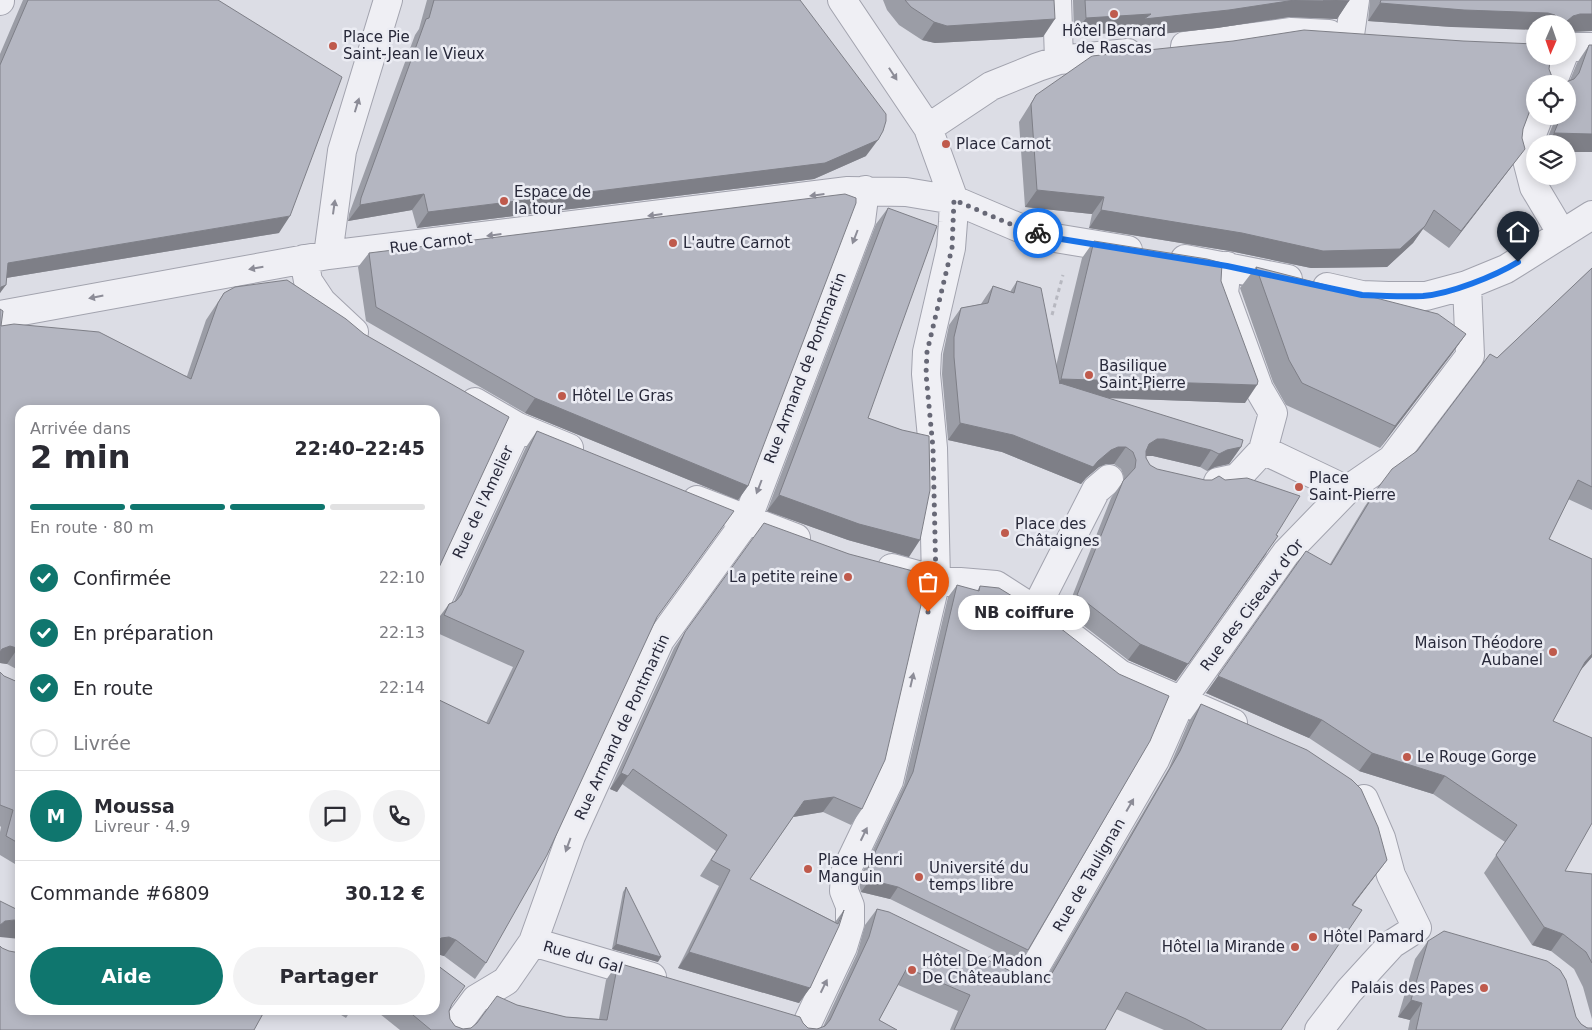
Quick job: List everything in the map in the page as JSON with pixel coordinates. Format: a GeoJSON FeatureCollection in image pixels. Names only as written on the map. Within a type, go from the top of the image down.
{"type":"FeatureCollection","features":[{"type":"Feature","properties":{"kind":"street"},"geometry":{"type":"LineString","coordinates":[[377,347],[360,338],[322,302],[308,281],[316,257],[342,151],[388,0]]}},
{"type":"Feature","properties":{"kind":"street"},"geometry":{"type":"LineString","coordinates":[[799,1023],[842,947],[850,924],[863,909],[844,890],[845,873],[889,781],[936,580],[933,448],[926,374],[927,352],[952,248],[954,200],[928,128],[842,0]]}},
{"type":"Feature","properties":{"kind":"street"},"geometry":{"type":"LineString","coordinates":[[1049,64],[1058,0]]}},
{"type":"Feature","properties":{"kind":"street"},"geometry":{"type":"LineString","coordinates":[[928,128],[992,86],[1049,64],[1291,32],[1364,36],[1355,0]]}},
{"type":"Feature","properties":{"kind":"street"},"geometry":{"type":"LineString","coordinates":[[1576,46],[1592,47]]}},
{"type":"Feature","properties":{"kind":"street"},"geometry":{"type":"LineString","coordinates":[[1536,125],[1525,152],[1534,187],[1562,234]]}},
{"type":"Feature","properties":{"kind":"street"},"geometry":{"type":"LineString","coordinates":[[865,190],[906,192],[954,200],[1027,231],[1055,238],[1227,266],[1362,295],[1388,296],[1426,296],[1467,285],[1506,269],[1592,215]]}},
{"type":"Feature","properties":{"kind":"street","name":"Rue Carnot"},"geometry":{"type":"LineString","coordinates":[[0,315],[316,257],[865,190]]}},
{"type":"Feature","properties":{"kind":"street","name":"Rue Armand de Pontmartin"},"geometry":{"type":"LineString","coordinates":[[453,1030],[476,1000],[506,981],[533,942],[571,836],[660,640],[747,520],[861,221],[865,190]]}},
{"type":"Feature","properties":{"kind":"street"},"geometry":{"type":"LineString","coordinates":[[1218,482],[1237,478],[1263,450],[1273,413],[1259,389],[1224,293],[1227,266]]}},
{"type":"Feature","properties":{"kind":"street","name":"Rue des Ciseaux d'Or"},"geometry":{"type":"LineString","coordinates":[[1181,701],[1286,553],[1347,490],[1392,459],[1470,356],[1467,285]]}},
{"type":"Feature","properties":{"kind":"street"},"geometry":{"type":"LineString","coordinates":[[452,389],[518,427],[592,457]]}},
{"type":"Feature","properties":{"kind":"street","name":"Rue de l'Amelier"},"geometry":{"type":"LineString","coordinates":[[440,594],[518,427]]}},
{"type":"Feature","properties":{"kind":"street"},"geometry":{"type":"LineString","coordinates":[[1263,450],[1347,490]]}},
{"type":"Feature","properties":{"kind":"street"},"geometry":{"type":"LineString","coordinates":[[1040,614],[1096,490],[1109,479]]}},
{"type":"Feature","properties":{"kind":"street"},"geometry":{"type":"LineString","coordinates":[[675,491],[818,546]]}},
{"type":"Feature","properties":{"kind":"street"},"geometry":{"type":"LineString","coordinates":[[870,562],[936,580],[996,585],[1040,614],[1120,674],[1259,734]]}},
{"type":"Feature","properties":{"kind":"street","name":"Rue de Taulignan"},"geometry":{"type":"LineString","coordinates":[[972,957],[1026,983],[1155,760],[1181,701]]}},
{"type":"Feature","properties":{"kind":"street"},"geometry":{"type":"LineString","coordinates":[[1343,778],[1352,784],[1363,796],[1381,838],[1391,874],[1417,928]]}},
{"type":"Feature","properties":{"kind":"street"},"geometry":{"type":"LineString","coordinates":[[1319,1030],[1349,991],[1392,944],[1417,928],[1445,935]]}},
{"type":"Feature","properties":{"kind":"street","name":"Rue du Gal"},"geometry":{"type":"LineString","coordinates":[[533,942],[674,983]]}},
{"type":"Feature","properties":{"kind":"street"},"geometry":{"type":"LineString","coordinates":[[454,983],[476,1000]]}},
{"type":"Feature","properties":{"kind":"building"},"geometry":{"type":"Polygon","coordinates":[[[28,0],[218,0],[342,77],[290,216],[8,263],[6,285],[0,289],[0,65],[28,0]]]}},
{"type":"Feature","properties":{"kind":"building"},"geometry":{"type":"Polygon","coordinates":[[[434,0],[800,0],[886,114],[886,121],[878,140],[825,163],[428,212],[424,194],[360,205],[434,0]]]}},
{"type":"Feature","properties":{"kind":"building"},"geometry":{"type":"Polygon","coordinates":[[[905,0],[1054,0],[1055,19],[947,26],[934,22],[911,7],[905,0]]]}},
{"type":"Feature","properties":{"kind":"building"},"geometry":{"type":"Polygon","coordinates":[[[1085,0],[1295,0],[1229,10],[1144,19],[1151,14],[1086,18],[1085,0]]]}},
{"type":"Feature","properties":{"kind":"building"},"geometry":{"type":"Polygon","coordinates":[[[1381,0],[1592,0],[1592,14],[1555,15],[1548,13],[1464,10],[1380,3],[1381,0]]]}},
{"type":"Feature","properties":{"kind":"building"},"geometry":{"type":"Polygon","coordinates":[[[1304,30],[1526,44],[1526,65],[1550,65],[1551,75],[1526,75],[1526,121],[1522,138],[1525,149],[1461,231],[1434,210],[1425,226],[1400,249],[1323,251],[1242,233],[1101,210],[1104,197],[1037,190],[1031,104],[1036,95],[1092,56],[1233,41],[1304,30]]]}},
{"type":"Feature","properties":{"kind":"building"},"geometry":{"type":"Polygon","coordinates":[[[1589,45],[1592,45],[1592,134],[1554,133],[1557,125],[1576,125],[1576,77],[1589,45]]]}},
{"type":"Feature","properties":{"kind":"building"},"geometry":{"type":"Polygon","coordinates":[[[845,194],[856,198],[856,203],[748,486],[535,398],[376,307],[369,253],[845,194]]]}},
{"type":"Feature","properties":{"kind":"building"},"geometry":{"type":"Polygon","coordinates":[[[888,208],[937,226],[868,418],[902,430],[929,436],[930,490],[920,540],[859,524],[779,495],[888,208]]]}},
{"type":"Feature","properties":{"kind":"building"},"geometry":{"type":"Polygon","coordinates":[[[1094,241],[1222,263],[1221,281],[1258,381],[1257,385],[1061,379],[1094,241]]]}},
{"type":"Feature","properties":{"kind":"building"},"geometry":{"type":"Polygon","coordinates":[[[1256,267],[1438,314],[1466,334],[1395,426],[1302,383],[1289,360],[1256,267]]]}},
{"type":"Feature","properties":{"kind":"building"},"geometry":{"type":"Polygon","coordinates":[[[1592,268],[1592,487],[1578,480],[1549,539],[1592,559],[1592,654],[1585,662],[1553,721],[1592,738],[1592,823],[1565,871],[1592,874],[1592,963],[1586,952],[1563,934],[1544,927],[1496,855],[1517,825],[1445,776],[1372,753],[1322,720],[1218,676],[1306,551],[1331,565],[1377,489],[1392,469],[1417,451],[1490,354],[1497,358],[1592,268]]]}},
{"type":"Feature","properties":{"kind":"building"},"geometry":{"type":"Polygon","coordinates":[[[287,280],[346,319],[364,334],[509,417],[440,565],[440,405],[15,405],[15,648],[10,646],[2,649],[0,652],[0,309],[3,311],[1,326],[14,324],[99,332],[191,379],[218,303],[224,293],[235,287],[287,280]]]}},
{"type":"Feature","properties":{"kind":"building"},"geometry":{"type":"Polygon","coordinates":[[[1017,281],[1041,288],[1060,384],[1243,440],[1241,447],[1219,454],[1211,450],[1157,439],[1149,444],[1146,451],[1146,458],[1150,465],[1157,469],[1205,480],[1212,480],[1219,476],[1225,480],[1247,478],[1300,496],[1276,535],[1278,536],[1188,664],[1140,644],[1077,595],[1123,481],[1135,468],[1136,460],[1133,452],[1126,447],[1118,447],[1111,450],[1093,467],[1013,435],[960,423],[954,337],[961,308],[988,303],[993,286],[1014,293],[1017,281]]]}},
{"type":"Feature","properties":{"kind":"building"},"geometry":{"type":"Polygon","coordinates":[[[537,431],[734,511],[657,617],[547,855],[486,963],[456,940],[449,937],[440,939],[440,700],[489,724],[524,651],[444,615],[449,604],[456,601],[461,595],[537,431]]]}},
{"type":"Feature","properties":{"kind":"building"},"geometry":{"type":"Polygon","coordinates":[[[764,523],[849,554],[928,575],[885,760],[862,809],[834,797],[804,801],[750,879],[838,924],[844,910],[839,926],[810,988],[689,952],[730,870],[711,860],[727,835],[633,769],[628,776],[621,773],[685,632],[764,523]]]}},
{"type":"Feature","properties":{"kind":"building"},"geometry":{"type":"Polygon","coordinates":[[[957,585],[979,591],[980,586],[999,588],[1046,617],[1119,674],[1169,696],[1150,741],[1028,950],[898,887],[870,880],[868,876],[869,865],[913,772],[957,585]]]}},
{"type":"Feature","properties":{"kind":"building"},"geometry":{"type":"Polygon","coordinates":[[[0,672],[15,681],[15,841],[6,836],[13,810],[0,805],[0,672]]]}},
{"type":"Feature","properties":{"kind":"building"},"geometry":{"type":"Polygon","coordinates":[[[1201,704],[1307,750],[1352,780],[1361,789],[1378,827],[1387,860],[1352,905],[1362,910],[1281,1030],[1207,1030],[1126,992],[1105,1030],[954,1030],[970,995],[907,968],[879,1020],[897,1030],[431,1030],[413,1015],[440,1015],[440,967],[465,986],[449,1011],[450,1019],[455,1026],[463,1029],[471,1028],[477,1023],[497,996],[517,1005],[566,1017],[607,1020],[618,963],[800,1017],[808,1028],[817,1029],[825,1026],[830,1020],[869,937],[877,909],[889,912],[1031,981],[1045,980],[1051,975],[1180,751],[1201,704]]]}},
{"type":"Feature","properties":{"kind":"building"},"geometry":{"type":"Polygon","coordinates":[[[626,887],[661,957],[616,944],[626,887]]]}},
{"type":"Feature","properties":{"kind":"building"},"geometry":{"type":"Polygon","coordinates":[[[0,901],[15,908],[15,920],[5,921],[0,925],[0,901]]]}},
{"type":"Feature","properties":{"kind":"building","name":"Palais des Papes"},"geometry":{"type":"Polygon","coordinates":[[[1444,931],[1547,961],[1560,970],[1566,980],[1576,1017],[1581,1024],[1587,1028],[1592,1028],[1592,1030],[1416,1030],[1422,1003],[1411,1000],[1428,941],[1444,931]]]}},
{"type":"Feature","properties":{"kind":"building"},"geometry":{"type":"Polygon","coordinates":[[[0,946],[15,952],[15,1015],[262,1015],[254,1030],[0,1030],[0,946]]]}},
{"type":"Feature","properties":{"kind":"way so far"},"geometry":{"type":"LineString","coordinates":[[928,612],[936,580],[933,448],[926,374],[927,352],[952,248],[954,200],[1027,231],[1038,233]]}},
{"type":"Feature","properties":{"kind":"place","name":"Hôtel Bernard de Rascas"},"geometry":{"type":"Point","coordinates":[1114,14]}},
{"type":"Feature","properties":{"kind":"place","name":"Place Pie Saint-Jean le Vieux"},"geometry":{"type":"Point","coordinates":[333,46]}},
{"type":"Feature","properties":{"kind":"place","name":"Place Carnot"},"geometry":{"type":"Point","coordinates":[946,144]}},
{"type":"Feature","properties":{"kind":"place","name":"Espace de la tour"},"geometry":{"type":"Point","coordinates":[504,201]}},
{"type":"Feature","properties":{"kind":"place","name":"L'autre Carnot"},"geometry":{"type":"Point","coordinates":[673,243]}},
{"type":"Feature","properties":{"kind":"place","name":"Basilique Saint-Pierre"},"geometry":{"type":"Point","coordinates":[1089,375]}},
{"type":"Feature","properties":{"kind":"place","name":"Hôtel Le Gras"},"geometry":{"type":"Point","coordinates":[562,396]}},
{"type":"Feature","properties":{"kind":"place","name":"Place Saint-Pierre"},"geometry":{"type":"Point","coordinates":[1299,487]}},
{"type":"Feature","properties":{"kind":"place","name":"Place des Châtaignes"},"geometry":{"type":"Point","coordinates":[1005,533]}},
{"type":"Feature","properties":{"kind":"place","name":"La petite reine"},"geometry":{"type":"Point","coordinates":[848,577]}},
{"type":"Feature","properties":{"kind":"place","name":"NB coiffure"},"geometry":{"type":"Point","coordinates":[928,612]}},
{"type":"Feature","properties":{"kind":"place","name":"Maison Théodore Aubanel"},"geometry":{"type":"Point","coordinates":[1553,652]}},
{"type":"Feature","properties":{"kind":"place","name":"Le Rouge Gorge"},"geometry":{"type":"Point","coordinates":[1407,757]}},
{"type":"Feature","properties":{"kind":"place","name":"Place Henri Manguin"},"geometry":{"type":"Point","coordinates":[808,869]}},
{"type":"Feature","properties":{"kind":"place","name":"Université du temps libre"},"geometry":{"type":"Point","coordinates":[919,877]}},
{"type":"Feature","properties":{"kind":"place","name":"Hôtel Pamard"},"geometry":{"type":"Point","coordinates":[1313,937]}},
{"type":"Feature","properties":{"kind":"place","name":"Hôtel la Mirande"},"geometry":{"type":"Point","coordinates":[1295,947]}},
{"type":"Feature","properties":{"kind":"place","name":"Hôtel De Madon De Châteaublanc"},"geometry":{"type":"Point","coordinates":[912,970]}},
{"type":"Feature","properties":{"kind":"place","name":"Palais des Papes"},"geometry":{"type":"Point","coordinates":[1484,988]}},
{"type":"Feature","properties":{"kind":"route"},"geometry":{"type":"LineString","coordinates":[[1038,233],[1055,238],[1227,266],[1362,295],[1375,296],[1426,296],[1467,285],[1518,262]]}}]}
